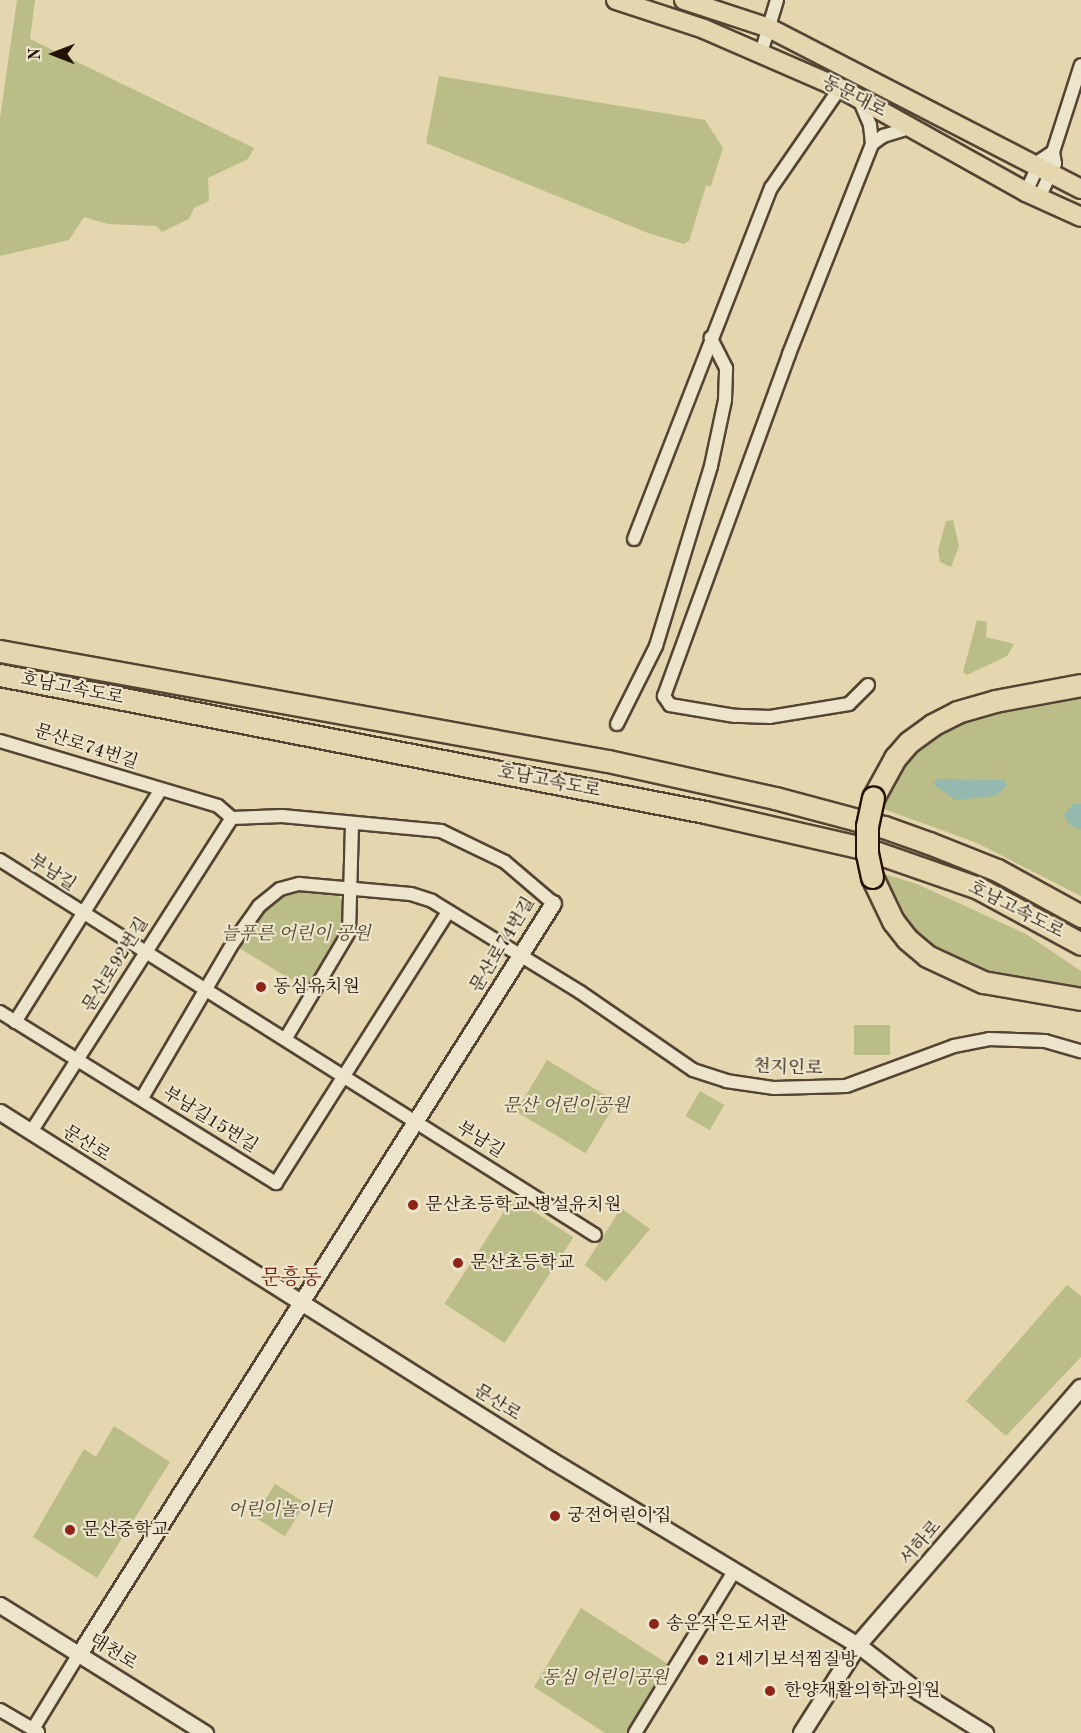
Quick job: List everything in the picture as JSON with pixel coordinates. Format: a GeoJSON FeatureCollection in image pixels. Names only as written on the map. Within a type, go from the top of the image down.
{"type":"FeatureCollection","features":[{"type":"Feature","properties":{"kind":"highway","name":"호남고속도로"},"geometry":{"type":"LineString","coordinates":[[0,651],[608,761],[775,798],[929,843],[997,870],[1081,916]]}},
{"type":"Feature","properties":{"kind":"highway","name":"호남고속도로"},"geometry":{"type":"LineString","coordinates":[[0,675],[705,812],[866,849],[978,888],[1081,944]]}},
{"type":"Feature","properties":{"kind":"highway"},"geometry":{"type":"LineString","coordinates":[[1081,685],[995,701],[957,712],[933,725],[909,741],[895,758],[873,798],[867,826],[867,854],[872,877],[893,921],[907,939],[927,956],[983,982],[1081,999]]}},
{"type":"Feature","properties":{"kind":"main road","name":"동문대로"},"geometry":{"type":"LineString","coordinates":[[616,0],[761,53],[840,88],[1033,195],[1081,217]]}},
{"type":"Feature","properties":{"kind":"main road","name":"동문대로"},"geometry":{"type":"LineString","coordinates":[[684,0],[769,28],[1081,189]]}},
{"type":"Feature","properties":{"kind":"main road","name":"서하로"},"geometry":{"type":"LineString","coordinates":[[802,1733],[858,1646],[1081,1388]]}},
{"type":"Feature","properties":{"kind":"street"},"geometry":{"type":"LineString","coordinates":[[761,53],[777,0]]}},
{"type":"Feature","properties":{"kind":"street"},"geometry":{"type":"LineString","coordinates":[[1033,195],[1044,171],[1055,164],[1053,152],[1081,65]]}},
{"type":"Feature","properties":{"kind":"street"},"geometry":{"type":"LineString","coordinates":[[634,539],[771,188],[840,88]]}},
{"type":"Feature","properties":{"kind":"street"},"geometry":{"type":"LineString","coordinates":[[858,98],[870,125],[872,144],[778,382],[664,696],[670,705],[735,716],[770,717],[849,704],[868,685]]}},
{"type":"Feature","properties":{"kind":"street"},"geometry":{"type":"LineString","coordinates":[[872,144],[883,136],[913,128]]}},
{"type":"Feature","properties":{"kind":"street"},"geometry":{"type":"LineString","coordinates":[[617,724],[656,646],[711,466],[726,368],[711,338]]}},
{"type":"Feature","properties":{"kind":"street","name":"문산로74번길"},"geometry":{"type":"LineString","coordinates":[[0,741],[160,791],[218,806],[232,818],[282,816],[352,824],[414,826],[451,834],[505,862],[553,903],[79,1654]]}},
{"type":"Feature","properties":{"kind":"street","name":"부남길"},"geometry":{"type":"LineString","coordinates":[[15,1022],[85,915],[160,791]]}},
{"type":"Feature","properties":{"kind":"street","name":"문산로92번길"},"geometry":{"type":"LineString","coordinates":[[31,1132],[232,818]]}},
{"type":"Feature","properties":{"kind":"street"},"geometry":{"type":"LineString","coordinates":[[286,1038],[349,932],[352,824]]}},
{"type":"Feature","properties":{"kind":"street","name":"부남길"},"geometry":{"type":"LineString","coordinates":[[0,860],[206,991],[286,1038],[595,1235]]}},
{"type":"Feature","properties":{"kind":"street","name":"천지인로"},"geometry":{"type":"LineString","coordinates":[[206,991],[233,943],[270,896],[299,884],[350,891],[411,894],[432,901],[580,992],[693,1070],[726,1081],[774,1088],[846,1086],[954,1046],[989,1039],[1045,1041],[1081,1051]]}},
{"type":"Feature","properties":{"kind":"street"},"geometry":{"type":"LineString","coordinates":[[345,1077],[448,912]]}},
{"type":"Feature","properties":{"kind":"street"},"geometry":{"type":"LineString","coordinates":[[142,1098],[206,991]]}},
{"type":"Feature","properties":{"kind":"street","name":"부남길15번길"},"geometry":{"type":"LineString","coordinates":[[0,1012],[276,1183],[345,1077]]}},
{"type":"Feature","properties":{"kind":"street","name":"문산로"},"geometry":{"type":"LineString","coordinates":[[0,1112],[551,1460],[858,1646],[976,1731]]}},
{"type":"Feature","properties":{"kind":"street"},"geometry":{"type":"LineString","coordinates":[[635,1733],[735,1570]]}},
{"type":"Feature","properties":{"kind":"street","name":"대천로"},"geometry":{"type":"LineString","coordinates":[[0,1605],[205,1733]]}},
{"type":"Feature","properties":{"kind":"street"},"geometry":{"type":"LineString","coordinates":[[0,1710],[36,1731],[79,1654]]}},
{"type":"Feature","properties":{"kind":"green space"},"geometry":{"type":"Polygon","coordinates":[[[17,0],[35,0],[30,39],[254,148],[248,159],[208,178],[209,201],[194,208],[189,219],[162,232],[156,226],[108,224],[84,217],[69,240],[0,256],[0,118],[17,0]]]}},
{"type":"Feature","properties":{"kind":"green space"},"geometry":{"type":"Polygon","coordinates":[[[439,76],[705,120],[723,148],[711,186],[706,186],[689,241],[684,244],[648,233],[426,143],[439,76]]]}},
{"type":"Feature","properties":{"kind":"green space"},"geometry":{"type":"Polygon","coordinates":[[[953,520],[959,546],[951,567],[940,562],[938,550],[946,521],[953,520]]]}},
{"type":"Feature","properties":{"kind":"green space"},"geometry":{"type":"Polygon","coordinates":[[[977,620],[987,622],[986,637],[1014,644],[1007,656],[967,675],[963,672],[977,620]]]}},
{"type":"Feature","properties":{"kind":"green space"},"geometry":{"type":"Polygon","coordinates":[[[1081,690],[1081,896],[977,843],[881,808],[892,773],[941,724],[1081,690]]]}},
{"type":"Feature","properties":{"kind":"green space"},"geometry":{"type":"Polygon","coordinates":[[[871,870],[917,884],[1026,934],[1081,971],[1081,996],[1015,988],[927,956],[871,870]]]}},
{"type":"Feature","properties":{"kind":"green space","name":"늘푸른 어린이 공원"},"geometry":{"type":"Polygon","coordinates":[[[303,889],[334,892],[345,903],[346,929],[310,991],[239,948],[264,909],[284,891],[303,889]]]}},
{"type":"Feature","properties":{"kind":"green space"},"geometry":{"type":"Polygon","coordinates":[[[854,1025],[890,1025],[890,1055],[854,1055],[854,1025]]]}},
{"type":"Feature","properties":{"kind":"green space","name":"문산 어린이공원"},"geometry":{"type":"Polygon","coordinates":[[[547,1060],[616,1102],[586,1153],[516,1111],[547,1060]]]}},
{"type":"Feature","properties":{"kind":"green space"},"geometry":{"type":"Polygon","coordinates":[[[700,1091],[724,1105],[710,1130],[686,1116],[700,1091]]]}},
{"type":"Feature","properties":{"kind":"green space"},"geometry":{"type":"Polygon","coordinates":[[[513,1198],[573,1237],[505,1343],[444,1304],[513,1198]]]}},
{"type":"Feature","properties":{"kind":"green space"},"geometry":{"type":"Polygon","coordinates":[[[621,1208],[650,1229],[606,1282],[585,1265],[621,1208]]]}},
{"type":"Feature","properties":{"kind":"green space"},"geometry":{"type":"Polygon","coordinates":[[[1067,1285],[1081,1296],[1081,1357],[1006,1436],[966,1401],[1067,1285]]]}},
{"type":"Feature","properties":{"kind":"green space"},"geometry":{"type":"Polygon","coordinates":[[[114,1426],[170,1462],[97,1578],[33,1537],[84,1449],[96,1457],[114,1426]]]}},
{"type":"Feature","properties":{"kind":"green space","name":"어린이놀이터"},"geometry":{"type":"Polygon","coordinates":[[[275,1484],[306,1503],[285,1536],[254,1517],[275,1484]]]}},
{"type":"Feature","properties":{"kind":"green space","name":"동심 어린이공원"},"geometry":{"type":"Polygon","coordinates":[[[581,1608],[674,1668],[633,1733],[605,1733],[534,1687],[581,1608]]]}},
{"type":"Feature","properties":{"kind":"water"},"geometry":{"type":"Polygon","coordinates":[[[937,779],[1004,780],[1007,785],[996,796],[955,800],[933,784],[937,779]]]}},
{"type":"Feature","properties":{"kind":"water"},"geometry":{"type":"Polygon","coordinates":[[[1073,804],[1081,804],[1081,830],[1069,824],[1064,814],[1073,804]]]}},
{"type":"Feature","properties":{"kind":"place","name":"동심유치원"},"geometry":{"type":"Point","coordinates":[261,987]}},
{"type":"Feature","properties":{"kind":"place","name":"문산초등학교 병설유치원"},"geometry":{"type":"Point","coordinates":[413,1205]}},
{"type":"Feature","properties":{"kind":"place","name":"문산초등학교"},"geometry":{"type":"Point","coordinates":[458,1263]}},
{"type":"Feature","properties":{"kind":"place","name":"궁전어린이집"},"geometry":{"type":"Point","coordinates":[555,1516]}},
{"type":"Feature","properties":{"kind":"place","name":"문산중학교"},"geometry":{"type":"Point","coordinates":[70,1530]}},
{"type":"Feature","properties":{"kind":"place","name":"송운작은도서관"},"geometry":{"type":"Point","coordinates":[654,1624]}},
{"type":"Feature","properties":{"kind":"place","name":"21세기보석찜질방"},"geometry":{"type":"Point","coordinates":[703,1660]}},
{"type":"Feature","properties":{"kind":"place","name":"한양재활의학과의원"},"geometry":{"type":"Point","coordinates":[770,1691]}},
{"type":"Feature","properties":{"kind":"district","name":"문흥동"},"geometry":{"type":"Point","coordinates":[291,1279]}}]}
